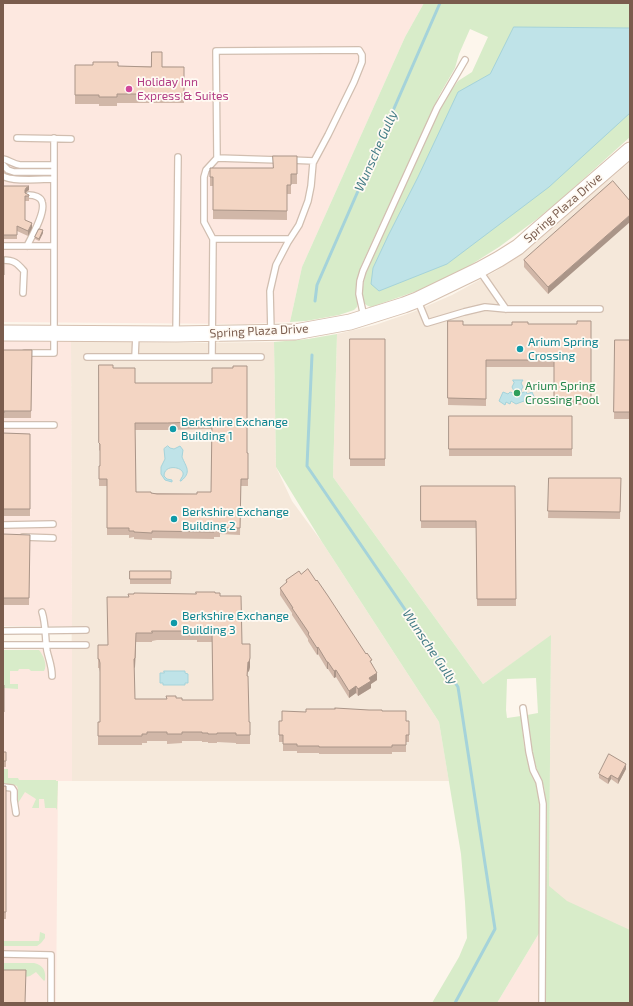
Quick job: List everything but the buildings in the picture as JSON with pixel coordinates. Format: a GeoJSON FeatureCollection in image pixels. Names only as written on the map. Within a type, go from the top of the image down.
{"type":"FeatureCollection","features":[{"type":"Feature","properties":{"kind":"street","name":"Spring Plaza Drive"},"geometry":{"type":"LineString","coordinates":[[3,333],[212,334],[295,332],[350,322],[417,300],[499,259],[524,242],[630,150]]}},
{"type":"Feature","properties":{"kind":"lane"},"geometry":{"type":"LineString","coordinates":[[212,357],[213,240],[204,222],[204,177],[206,170],[216,158],[216,51],[359,50],[362,55],[362,62],[341,109],[313,163],[308,201],[299,225],[289,239],[276,265],[270,291],[271,332]]}},
{"type":"Feature","properties":{"kind":"lane"},"geometry":{"type":"LineString","coordinates":[[364,317],[359,294],[360,281],[363,271],[437,108],[464,60]]}},
{"type":"Feature","properties":{"kind":"lane"},"geometry":{"type":"LineString","coordinates":[[16,138],[71,139]]}},
{"type":"Feature","properties":{"kind":"lane"},"geometry":{"type":"LineString","coordinates":[[18,353],[54,353],[54,138]]}},
{"type":"Feature","properties":{"kind":"lane"},"geometry":{"type":"LineString","coordinates":[[176,334],[178,157]]}},
{"type":"Feature","properties":{"kind":"lane"},"geometry":{"type":"LineString","coordinates":[[216,158],[314,161]]}},
{"type":"Feature","properties":{"kind":"lane"},"geometry":{"type":"LineString","coordinates":[[3,159],[7,159],[15,164],[54,165]]}},
{"type":"Feature","properties":{"kind":"lane"},"geometry":{"type":"LineString","coordinates":[[3,165],[8,170],[14,172],[54,172]]}},
{"type":"Feature","properties":{"kind":"lane"},"geometry":{"type":"LineString","coordinates":[[3,176],[7,179],[16,180],[54,179]]}},
{"type":"Feature","properties":{"kind":"lane"},"geometry":{"type":"LineString","coordinates":[[27,246],[42,214],[42,202],[39,198],[29,195]]}},
{"type":"Feature","properties":{"kind":"lane"},"geometry":{"type":"LineString","coordinates":[[213,240],[289,239]]}},
{"type":"Feature","properties":{"kind":"lane"},"geometry":{"type":"LineString","coordinates":[[3,246],[54,246]]}},
{"type":"Feature","properties":{"kind":"lane"},"geometry":{"type":"LineString","coordinates":[[3,260],[9,260],[17,263],[24,271],[23,293]]}},
{"type":"Feature","properties":{"kind":"lane"},"geometry":{"type":"LineString","coordinates":[[479,270],[506,309]]}},
{"type":"Feature","properties":{"kind":"lane"},"geometry":{"type":"LineString","coordinates":[[417,300],[427,323],[485,307],[506,309],[600,309]]}},
{"type":"Feature","properties":{"kind":"lane"},"geometry":{"type":"LineString","coordinates":[[135,357],[136,334]]}},
{"type":"Feature","properties":{"kind":"lane"},"geometry":{"type":"LineString","coordinates":[[87,357],[261,357]]}},
{"type":"Feature","properties":{"kind":"lane"},"geometry":{"type":"LineString","coordinates":[[3,425],[54,425]]}},
{"type":"Feature","properties":{"kind":"lane"},"geometry":{"type":"LineString","coordinates":[[3,525],[53,524]]}},
{"type":"Feature","properties":{"kind":"lane"},"geometry":{"type":"LineString","coordinates":[[17,537],[53,538]]}},
{"type":"Feature","properties":{"kind":"lane"},"geometry":{"type":"LineString","coordinates":[[42,612],[47,653],[52,668],[52,676]]}},
{"type":"Feature","properties":{"kind":"lane"},"geometry":{"type":"LineString","coordinates":[[3,631],[86,630]]}},
{"type":"Feature","properties":{"kind":"lane"},"geometry":{"type":"LineString","coordinates":[[3,646],[86,645]]}},
{"type":"Feature","properties":{"kind":"lane"},"geometry":{"type":"LineString","coordinates":[[522,708],[529,752],[533,770],[539,782],[543,804],[542,1003]]}},
{"type":"Feature","properties":{"kind":"lane"},"geometry":{"type":"LineString","coordinates":[[3,787],[12,788],[14,791],[16,813]]}},
{"type":"Feature","properties":{"kind":"lane"},"geometry":{"type":"LineString","coordinates":[[3,954],[51,955],[51,1003]]}},
{"type":"Feature","properties":{"kind":"shaded area"},"geometry":{"type":"Polygon","coordinates":[[[3,3],[424,3],[405,37],[302,267],[290,322],[245,324],[3,322],[3,3]]]}},
{"type":"Feature","properties":{"kind":"shaded area","name":"Arium Spring Crossing"},"geometry":{"type":"Polygon","coordinates":[[[630,162],[630,1003],[548,1003],[551,636],[483,684],[333,477],[337,334],[375,325],[413,312],[452,295],[496,271],[515,258],[630,162]]]}},
{"type":"Feature","properties":{"kind":"shaded area"},"geometry":{"type":"Polygon","coordinates":[[[3,340],[71,341],[72,626],[3,626],[3,340]]]}},
{"type":"Feature","properties":{"kind":"shaded area"},"geometry":{"type":"Polygon","coordinates":[[[71,341],[188,343],[274,342],[276,467],[292,501],[322,542],[439,722],[449,781],[72,781],[71,341]]]}},
{"type":"Feature","properties":{"kind":"shaded area"},"geometry":{"type":"Polygon","coordinates":[[[72,649],[72,781],[58,781],[56,1003],[3,1003],[3,650],[72,649]]]}},
{"type":"Feature","properties":{"kind":"shaded area"},"geometry":{"type":"Polygon","coordinates":[[[548,917],[548,1003],[497,1003],[541,930],[548,917]]]}},
{"type":"Feature","properties":{"kind":"green space"},"geometry":{"type":"Polygon","coordinates":[[[424,3],[630,3],[630,137],[537,219],[499,247],[461,271],[431,286],[371,307],[365,304],[362,294],[367,269],[431,127],[446,97],[458,81],[472,72],[488,37],[470,29],[459,54],[455,68],[440,94],[361,266],[356,290],[358,302],[357,307],[354,310],[339,315],[306,321],[290,322],[302,267],[405,37],[424,3]]]}},
{"type":"Feature","properties":{"kind":"green space"},"geometry":{"type":"Polygon","coordinates":[[[337,334],[333,477],[483,684],[551,635],[549,886],[567,901],[630,930],[630,1003],[545,1003],[547,812],[544,787],[532,753],[527,715],[538,713],[536,678],[507,679],[506,710],[507,718],[521,716],[524,745],[531,772],[538,786],[540,806],[541,930],[497,1003],[432,1003],[459,957],[467,938],[461,854],[439,722],[322,542],[276,467],[274,342],[308,339],[337,334]]]}},
{"type":"Feature","properties":{"kind":"green space"},"geometry":{"type":"Polygon","coordinates":[[[3,650],[39,650],[45,663],[45,669],[44,671],[19,669],[18,671],[10,671],[10,684],[18,684],[18,689],[4,688],[3,692],[3,650]]]}},
{"type":"Feature","properties":{"kind":"green space"},"geometry":{"type":"Polygon","coordinates":[[[3,769],[8,769],[8,778],[18,778],[19,780],[58,781],[57,810],[56,808],[45,808],[44,799],[39,799],[39,808],[32,808],[36,799],[25,792],[18,803],[17,786],[3,785],[3,769]]]}},
{"type":"Feature","properties":{"kind":"green space"},"geometry":{"type":"Polygon","coordinates":[[[40,932],[45,934],[45,938],[37,946],[3,946],[3,941],[39,941],[40,932]]]}},
{"type":"Feature","properties":{"kind":"green space"},"geometry":{"type":"Polygon","coordinates":[[[3,963],[34,963],[40,965],[44,969],[45,980],[44,981],[36,972],[30,976],[24,977],[3,974],[3,963]]]}},
{"type":"Feature","properties":{"kind":"water"},"geometry":{"type":"Polygon","coordinates":[[[514,27],[630,28],[630,113],[549,187],[447,264],[379,291],[371,284],[373,268],[458,92],[490,74],[514,27]]]}},
{"type":"Feature","properties":{"kind":"water","name":"Arium Spring Crossing Pool"},"geometry":{"type":"Polygon","coordinates":[[[513,380],[523,380],[521,383],[523,387],[521,390],[522,393],[526,391],[527,394],[532,392],[536,401],[530,403],[529,401],[525,403],[524,401],[516,404],[511,401],[510,404],[506,402],[505,405],[499,401],[503,392],[508,394],[510,392],[513,393],[513,380]]]}},
{"type":"Feature","properties":{"kind":"water"},"geometry":{"type":"Polygon","coordinates":[[[168,446],[174,449],[180,446],[183,450],[182,457],[187,472],[181,481],[183,472],[178,468],[167,469],[165,472],[164,476],[167,479],[172,480],[172,482],[165,480],[161,474],[161,467],[165,459],[164,449],[168,446]]]}},
{"type":"Feature","properties":{"kind":"water"},"geometry":{"type":"Polygon","coordinates":[[[164,671],[185,671],[185,673],[188,674],[188,683],[185,683],[185,685],[163,685],[163,683],[160,683],[160,673],[164,673],[164,671]]]}},
{"type":"Feature","properties":{"kind":"waterway","name":"Wunsche Gully"},"geometry":{"type":"LineString","coordinates":[[315,301],[317,285],[440,3]]}},
{"type":"Feature","properties":{"kind":"waterway","name":"Wunsche Gully"},"geometry":{"type":"LineString","coordinates":[[312,355],[307,466],[458,687],[495,929],[455,1003]]}},
{"type":"Feature","properties":{"kind":"place","name":"Holiday Inn Express & Suites"},"geometry":{"type":"Point","coordinates":[129,89]}},
{"type":"Feature","properties":{"kind":"place","name":"Arium Spring Crossing"},"geometry":{"type":"Point","coordinates":[520,349]}},
{"type":"Feature","properties":{"kind":"place","name":"Arium Spring Crossing Pool"},"geometry":{"type":"Point","coordinates":[517,393]}},
{"type":"Feature","properties":{"kind":"place","name":"Berkshire Exchange Building 1"},"geometry":{"type":"Point","coordinates":[173,429]}},
{"type":"Feature","properties":{"kind":"place","name":"Berkshire Exchange Building 2"},"geometry":{"type":"Point","coordinates":[174,519]}},
{"type":"Feature","properties":{"kind":"place","name":"Berkshire Exchange Building 3"},"geometry":{"type":"Point","coordinates":[174,623]}}]}
